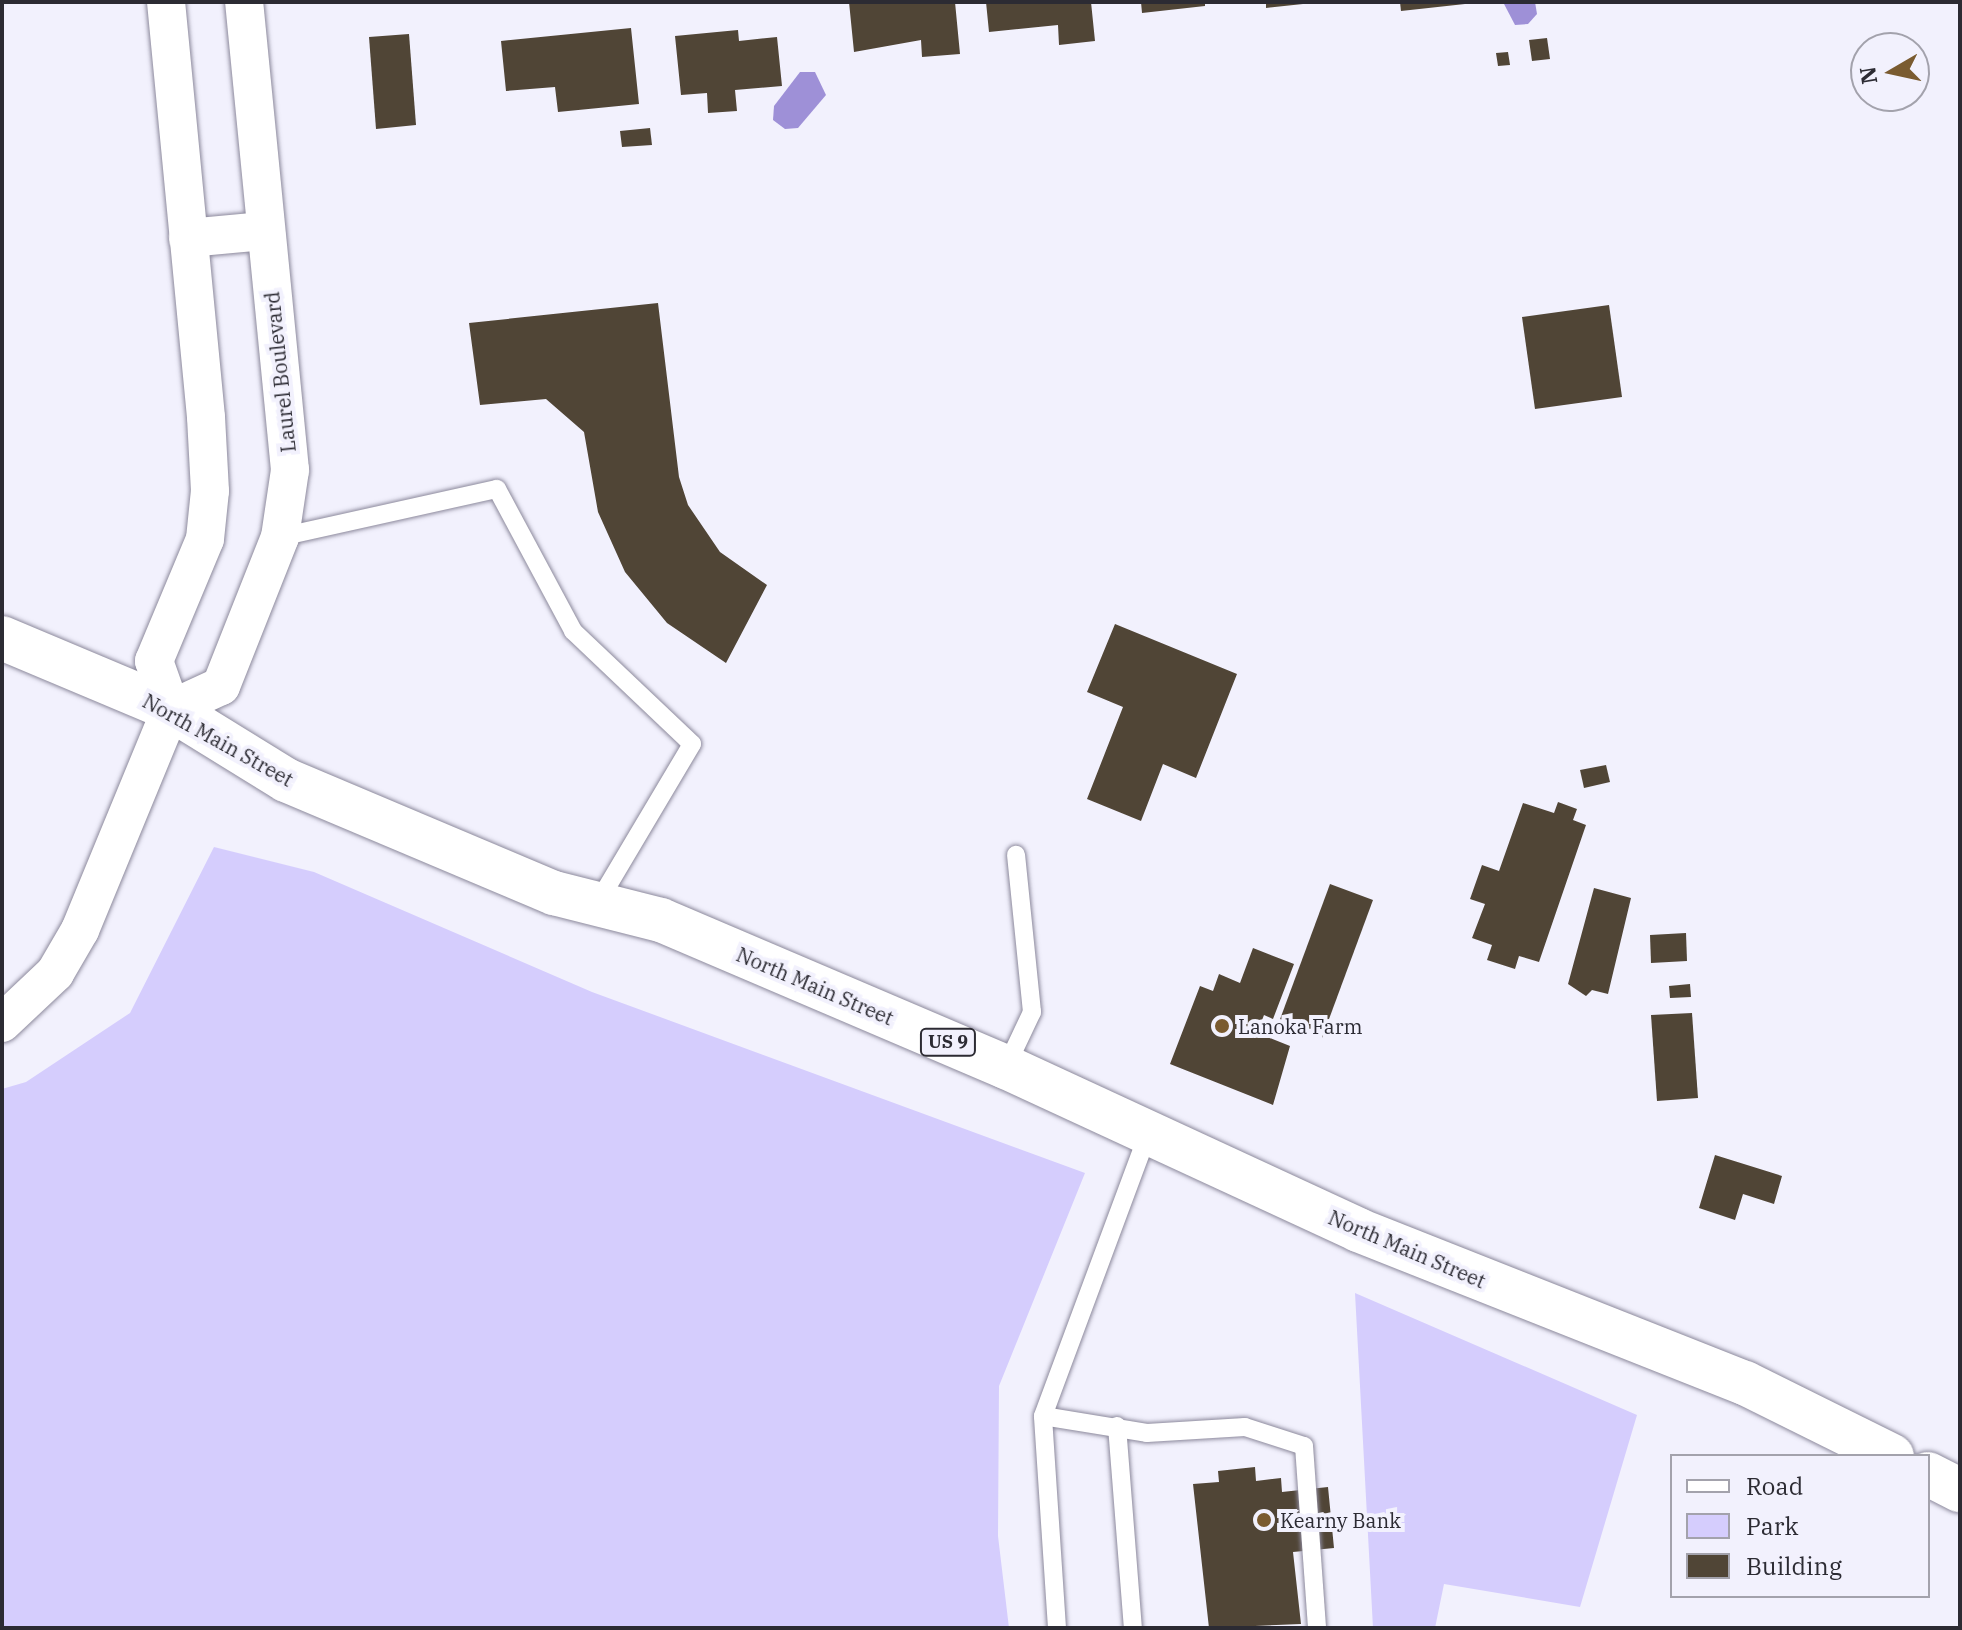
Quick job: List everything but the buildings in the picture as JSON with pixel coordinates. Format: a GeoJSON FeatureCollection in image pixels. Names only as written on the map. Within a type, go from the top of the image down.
{"type":"FeatureCollection","features":[{"type":"Feature","properties":{"kind":"highway","name":"North Main Street"},"geometry":{"type":"LineString","coordinates":[[2,638],[171,709],[286,780],[554,893],[661,920],[1006,1067],[1358,1230],[1745,1383],[1888,1454]]}},
{"type":"Feature","properties":{"kind":"highway"},"geometry":{"type":"LineString","coordinates":[[1930,1475],[1960,1490]]}},
{"type":"Feature","properties":{"kind":"street"},"geometry":{"type":"LineString","coordinates":[[2,1023],[55,973],[80,930],[171,709],[154,661],[205,539],[210,491],[166,2]]}},
{"type":"Feature","properties":{"kind":"street","name":"Laurel Boulevard"},"geometry":{"type":"LineString","coordinates":[[171,709],[221,686],[280,537],[290,470],[288,410],[264,231],[244,2]]}},
{"type":"Feature","properties":{"kind":"street"},"geometry":{"type":"LineString","coordinates":[[188,238],[264,231]]}},
{"type":"Feature","properties":{"kind":"lane"},"geometry":{"type":"LineString","coordinates":[[280,537],[497,489],[573,631],[692,744],[597,904]]}},
{"type":"Feature","properties":{"kind":"lane"},"geometry":{"type":"LineString","coordinates":[[1006,1067],[1032,1012],[1016,855]]}},
{"type":"Feature","properties":{"kind":"lane"},"geometry":{"type":"LineString","coordinates":[[1057,1628],[1043,1416],[1148,1133]]}},
{"type":"Feature","properties":{"kind":"lane"},"geometry":{"type":"LineString","coordinates":[[1043,1416],[1147,1433],[1245,1427],[1304,1446],[1317,1628]]}},
{"type":"Feature","properties":{"kind":"lane"},"geometry":{"type":"LineString","coordinates":[[1117,1426],[1133,1628]]}},
{"type":"Feature","properties":{"kind":"green space"},"geometry":{"type":"Polygon","coordinates":[[[214,847],[314,872],[592,992],[1085,1173],[999,1386],[998,1536],[1009,1628],[2,1628],[2,1089],[26,1082],[130,1013],[214,847]]]}},
{"type":"Feature","properties":{"kind":"green space"},"geometry":{"type":"Polygon","coordinates":[[[1355,1293],[1637,1415],[1580,1607],[1444,1584],[1435,1628],[1373,1628],[1355,1293]]]}},
{"type":"Feature","properties":{"kind":"shaded area"},"geometry":{"type":"Polygon","coordinates":[[[1503,2],[1535,2],[1537,14],[1528,24],[1515,25],[1503,2]]]}},
{"type":"Feature","properties":{"kind":"shaded area"},"geometry":{"type":"Polygon","coordinates":[[[800,72],[815,72],[826,95],[798,128],[785,129],[773,120],[774,106],[800,72]]]}},
{"type":"Feature","properties":{"kind":"place","name":"Lanoka Farm"},"geometry":{"type":"Point","coordinates":[1222,1026]}},
{"type":"Feature","properties":{"kind":"place","name":"Kearny Bank"},"geometry":{"type":"Point","coordinates":[1264,1520]}}]}
